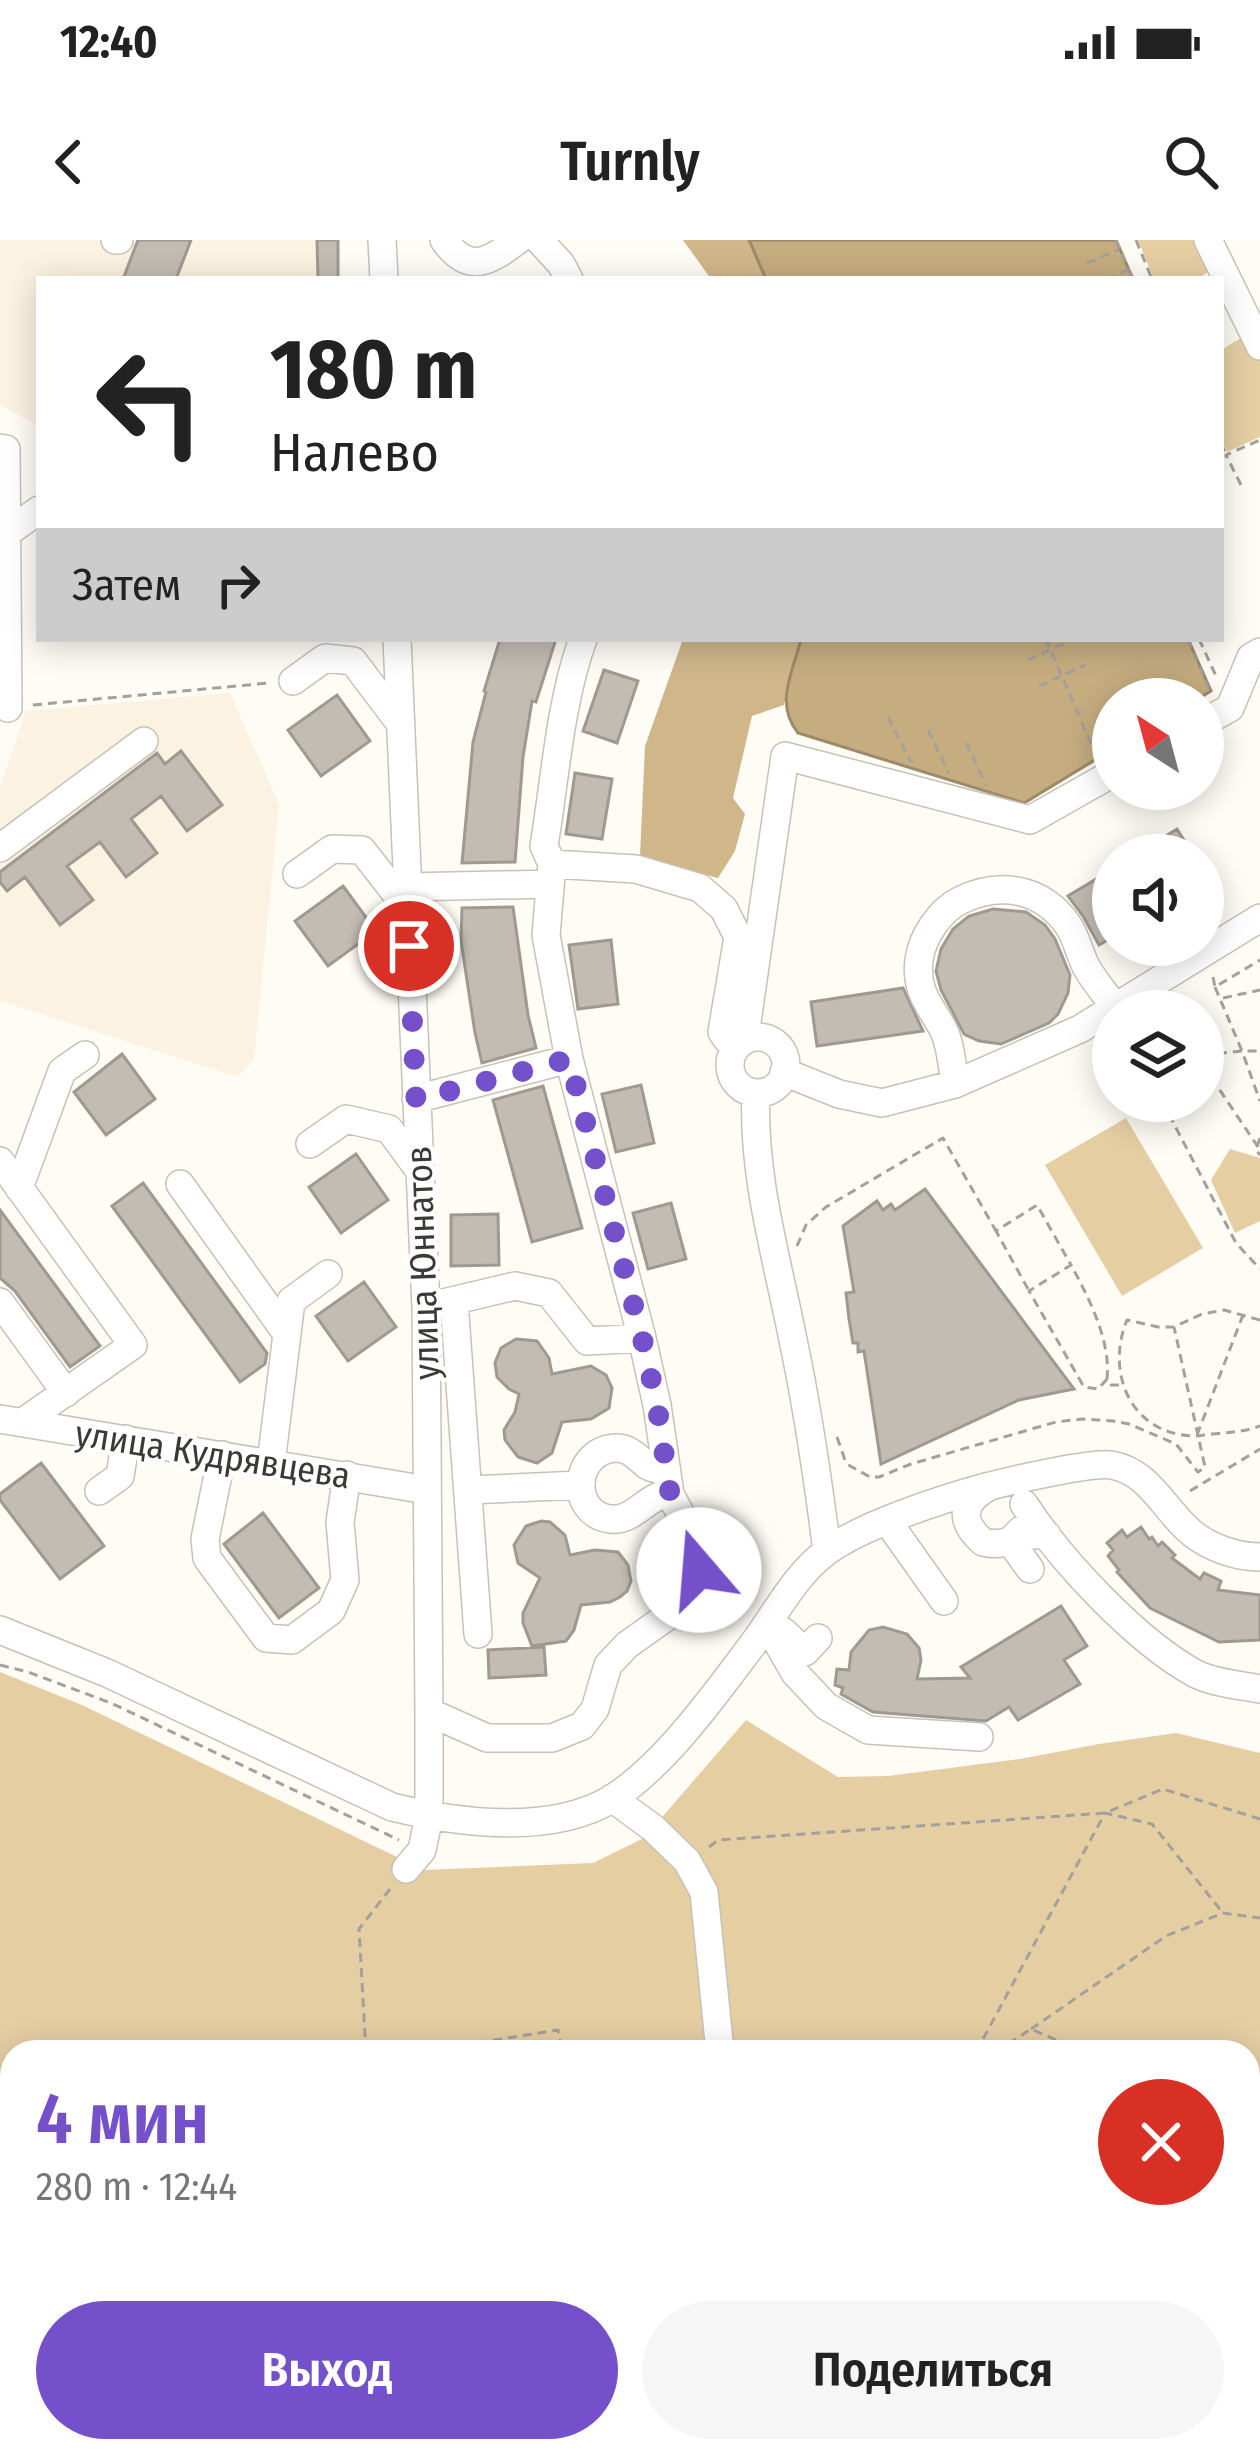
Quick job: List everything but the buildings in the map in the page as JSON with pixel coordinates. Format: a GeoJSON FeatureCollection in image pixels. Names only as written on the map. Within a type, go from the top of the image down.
{"type":"FeatureCollection","features":[{"type":"Feature","properties":{"kind":"street"},"geometry":{"type":"LineString","coordinates":[[382,240],[384,276]]}},
{"type":"Feature","properties":{"kind":"street"},"geometry":{"type":"LineString","coordinates":[[445,240],[456,256],[474,263],[495,257],[518,240]]}},
{"type":"Feature","properties":{"kind":"street"},"geometry":{"type":"LineString","coordinates":[[539,240],[567,276]]}},
{"type":"Feature","properties":{"kind":"street"},"geometry":{"type":"LineString","coordinates":[[1208,240],[1260,346]]}},
{"type":"Feature","properties":{"kind":"street"},"geometry":{"type":"LineString","coordinates":[[0,448],[6,449],[7,533],[3,712]]}},
{"type":"Feature","properties":{"kind":"street"},"geometry":{"type":"LineString","coordinates":[[7,533],[36,512]]}},
{"type":"Feature","properties":{"kind":"street","name":"улица Юннатов"},"geometry":{"type":"LineString","coordinates":[[397,642],[425,1308],[429,1816],[414,1860]]}},
{"type":"Feature","properties":{"kind":"street"},"geometry":{"type":"LineString","coordinates":[[429,1712],[487,1738],[552,1738],[582,1726],[595,1709],[608,1665],[672,1613],[695,1586],[700,1552],[668,1482],[642,1337],[569,1059],[546,935],[551,874],[544,846],[582,642]]}},
{"type":"Feature","properties":{"kind":"street"},"geometry":{"type":"LineString","coordinates":[[1224,711],[1230,708],[1251,657],[1260,652]]}},
{"type":"Feature","properties":{"kind":"street"},"geometry":{"type":"LineString","coordinates":[[292,681],[325,658],[352,661],[400,724]]}},
{"type":"Feature","properties":{"kind":"street"},"geometry":{"type":"LineString","coordinates":[[0,848],[145,741]]}},
{"type":"Feature","properties":{"kind":"street"},"geometry":{"type":"LineString","coordinates":[[297,874],[332,849],[362,850],[407,898],[551,874],[636,869],[700,888],[724,909],[738,938],[722,1032],[726,1038],[735,1039],[746,1036],[760,1036],[771,1040],[785,1056],[784,1072],[776,1086],[756,1093],[737,1083],[730,1063],[746,1036],[785,756],[1030,820],[1092,775]]}},
{"type":"Feature","properties":{"kind":"street"},"geometry":{"type":"LineString","coordinates":[[956,1084],[945,1032],[921,991],[919,960],[930,929],[955,903],[987,890],[1004,890],[1022,891],[1051,905],[1069,926],[1084,964],[1103,990]]}},
{"type":"Feature","properties":{"kind":"street"},"geometry":{"type":"LineString","coordinates":[[1141,990],[1260,918]]}},
{"type":"Feature","properties":{"kind":"street"},"geometry":{"type":"LineString","coordinates":[[784,1072],[839,1094],[882,1103],[956,1084],[1092,1021]]}},
{"type":"Feature","properties":{"kind":"street"},"geometry":{"type":"LineString","coordinates":[[19,1187],[62,1071],[85,1055]]}},
{"type":"Feature","properties":{"kind":"street"},"geometry":{"type":"LineString","coordinates":[[416,1100],[569,1059]]}},
{"type":"Feature","properties":{"kind":"street"},"geometry":{"type":"LineString","coordinates":[[756,1093],[754,1134],[814,1445],[827,1551]]}},
{"type":"Feature","properties":{"kind":"street"},"geometry":{"type":"LineString","coordinates":[[310,1144],[346,1119],[389,1130],[419,1170]]}},
{"type":"Feature","properties":{"kind":"street"},"geometry":{"type":"LineString","coordinates":[[0,1161],[133,1346],[66,1393],[11,1420]]}},
{"type":"Feature","properties":{"kind":"street"},"geometry":{"type":"LineString","coordinates":[[179,1184],[287,1334]]}},
{"type":"Feature","properties":{"kind":"street"},"geometry":{"type":"LineString","coordinates":[[272,1463],[291,1301],[328,1274]]}},
{"type":"Feature","properties":{"kind":"street"},"geometry":{"type":"LineString","coordinates":[[425,1308],[514,1286],[549,1293],[587,1341],[642,1337]]}},
{"type":"Feature","properties":{"kind":"street"},"geometry":{"type":"LineString","coordinates":[[454,1301],[478,1634]]}},
{"type":"Feature","properties":{"kind":"street"},"geometry":{"type":"LineString","coordinates":[[0,1302],[66,1393]]}},
{"type":"Feature","properties":{"kind":"street","name":"улица Кудрявцева"},"geometry":{"type":"LineString","coordinates":[[11,1420],[427,1490]]}},
{"type":"Feature","properties":{"kind":"street"},"geometry":{"type":"LineString","coordinates":[[99,1491],[120,1476],[126,1439]]}},
{"type":"Feature","properties":{"kind":"street"},"geometry":{"type":"LineString","coordinates":[[610,1449],[629,1450],[668,1482],[627,1516],[609,1519],[591,1509],[580,1485],[591,1458],[610,1449]]}},
{"type":"Feature","properties":{"kind":"street"},"geometry":{"type":"LineString","coordinates":[[222,1455],[205,1539],[207,1558],[266,1638],[292,1640],[331,1611],[345,1580],[340,1522],[346,1475]]}},
{"type":"Feature","properties":{"kind":"street"},"geometry":{"type":"LineString","coordinates":[[979,1737],[868,1730],[826,1706],[794,1673],[788,1634],[803,1574],[827,1551],[942,1500],[1005,1492],[1109,1465],[1135,1474],[1193,1534],[1239,1557],[1260,1557]]}},
{"type":"Feature","properties":{"kind":"street"},"geometry":{"type":"LineString","coordinates":[[470,1490],[580,1485]]}},
{"type":"Feature","properties":{"kind":"street"},"geometry":{"type":"LineString","coordinates":[[1005,1492],[1142,1637],[1200,1676],[1260,1689]]}},
{"type":"Feature","properties":{"kind":"street"},"geometry":{"type":"LineString","coordinates":[[1005,1492],[1025,1516],[1022,1528],[1010,1541]]}},
{"type":"Feature","properties":{"kind":"street"},"geometry":{"type":"LineString","coordinates":[[1005,1492],[974,1495],[970,1501],[968,1525],[982,1541],[993,1544],[1031,1533],[1047,1535]]}},
{"type":"Feature","properties":{"kind":"street"},"geometry":{"type":"LineString","coordinates":[[889,1522],[944,1601]]}},
{"type":"Feature","properties":{"kind":"street"},"geometry":{"type":"LineString","coordinates":[[1010,1541],[1030,1569]]}},
{"type":"Feature","properties":{"kind":"street"},"geometry":{"type":"LineString","coordinates":[[0,1630],[107,1673],[392,1807],[498,1824],[559,1817],[612,1798],[788,1634]]}},
{"type":"Feature","properties":{"kind":"street"},"geometry":{"type":"LineString","coordinates":[[612,1798],[687,1861],[704,1892],[719,2040]]}},
{"type":"Feature","properties":{"kind":"path"},"geometry":{"type":"LineString","coordinates":[[1116,240],[1132,276]]}},
{"type":"Feature","properties":{"kind":"path"},"geometry":{"type":"LineString","coordinates":[[1136,240],[1152,276]]}},
{"type":"Feature","properties":{"kind":"path"},"geometry":{"type":"LineString","coordinates":[[1087,263],[1120,249]]}},
{"type":"Feature","properties":{"kind":"path"},"geometry":{"type":"LineString","coordinates":[[1114,276],[1129,269]]}},
{"type":"Feature","properties":{"kind":"path"},"geometry":{"type":"LineString","coordinates":[[1224,456],[1260,440]]}},
{"type":"Feature","properties":{"kind":"path"},"geometry":{"type":"LineString","coordinates":[[1224,458],[1241,484]]}},
{"type":"Feature","properties":{"kind":"path"},"geometry":{"type":"LineString","coordinates":[[1047,642],[1092,737]]}},
{"type":"Feature","properties":{"kind":"path"},"geometry":{"type":"LineString","coordinates":[[1028,660],[1068,642]]}},
{"type":"Feature","properties":{"kind":"path"},"geometry":{"type":"LineString","coordinates":[[1189,642],[1205,678]]}},
{"type":"Feature","properties":{"kind":"path"},"geometry":{"type":"LineString","coordinates":[[1200,642],[1230,708]]}},
{"type":"Feature","properties":{"kind":"path"},"geometry":{"type":"LineString","coordinates":[[1039,686],[1085,664]]}},
{"type":"Feature","properties":{"kind":"path"},"geometry":{"type":"LineString","coordinates":[[3,712],[292,681]]}},
{"type":"Feature","properties":{"kind":"path"},"geometry":{"type":"LineString","coordinates":[[888,717],[914,769]]}},
{"type":"Feature","properties":{"kind":"path"},"geometry":{"type":"LineString","coordinates":[[928,730],[953,781],[934,775]]}},
{"type":"Feature","properties":{"kind":"path"},"geometry":{"type":"LineString","coordinates":[[966,743],[989,792],[971,786]]}},
{"type":"Feature","properties":{"kind":"path"},"geometry":{"type":"LineString","coordinates":[[1213,975],[1215,988],[1260,960]]}},
{"type":"Feature","properties":{"kind":"path"},"geometry":{"type":"LineString","coordinates":[[1224,997],[1260,990]]}},
{"type":"Feature","properties":{"kind":"path"},"geometry":{"type":"LineString","coordinates":[[1224,1006],[1260,1101]]}},
{"type":"Feature","properties":{"kind":"path"},"geometry":{"type":"LineString","coordinates":[[1224,1053],[1260,1051]]}},
{"type":"Feature","properties":{"kind":"path"},"geometry":{"type":"LineString","coordinates":[[1224,1096],[1260,1155]]}},
{"type":"Feature","properties":{"kind":"path"},"geometry":{"type":"LineString","coordinates":[[1173,1122],[1236,1244],[1260,1268]]}},
{"type":"Feature","properties":{"kind":"path"},"geometry":{"type":"LineString","coordinates":[[796,1246],[806,1225],[826,1207],[944,1138],[996,1232],[1029,1291],[1084,1387],[1098,1389],[1107,1379],[1108,1364],[1098,1325],[1037,1205],[996,1232]]}},
{"type":"Feature","properties":{"kind":"path"},"geometry":{"type":"LineString","coordinates":[[1258,1147],[1260,1138]]}},
{"type":"Feature","properties":{"kind":"path"},"geometry":{"type":"LineString","coordinates":[[1029,1291],[1071,1265]]}},
{"type":"Feature","properties":{"kind":"path"},"geometry":{"type":"LineString","coordinates":[[1260,1319],[1224,1310],[1174,1327],[1127,1320],[1118,1361],[1132,1406],[1157,1427],[1197,1436],[1260,1426]]}},
{"type":"Feature","properties":{"kind":"path"},"geometry":{"type":"LineString","coordinates":[[1197,1436],[1243,1315]]}},
{"type":"Feature","properties":{"kind":"path"},"geometry":{"type":"LineString","coordinates":[[834,1427],[845,1460],[870,1477],[1055,1422],[1082,1419],[1129,1424],[1161,1436],[1176,1444],[1198,1472],[1204,1467],[1174,1327]]}},
{"type":"Feature","properties":{"kind":"path"},"geometry":{"type":"LineString","coordinates":[[1107,1379],[1122,1384]]}},
{"type":"Feature","properties":{"kind":"path"},"geometry":{"type":"LineString","coordinates":[[1167,1505],[1260,1449]]}},
{"type":"Feature","properties":{"kind":"path"},"geometry":{"type":"LineString","coordinates":[[0,1665],[111,1703],[414,1860],[359,1929],[365,2040]]}},
{"type":"Feature","properties":{"kind":"path"},"geometry":{"type":"LineString","coordinates":[[982,2040],[1105,1813],[1163,1789],[1260,1819]]}},
{"type":"Feature","properties":{"kind":"path"},"geometry":{"type":"LineString","coordinates":[[687,1861],[718,1840],[1105,1813],[1152,1824],[1222,1913]]}},
{"type":"Feature","properties":{"kind":"path"},"geometry":{"type":"LineString","coordinates":[[1015,2040],[1166,1936],[1222,1913],[1260,1918]]}},
{"type":"Feature","properties":{"kind":"path"},"geometry":{"type":"LineString","coordinates":[[502,2040],[557,2030],[559,2040]]}},
{"type":"Feature","properties":{"kind":"path"},"geometry":{"type":"LineString","coordinates":[[1031,2030],[1055,2040]]}},
{"type":"Feature","properties":{"kind":"shaded area"},"geometry":{"type":"Polygon","coordinates":[[[0,240],[317,240],[318,276],[36,276],[36,424],[0,405],[0,240]]]}},
{"type":"Feature","properties":{"kind":"shaded area"},"geometry":{"type":"Polygon","coordinates":[[[683,240],[749,240],[765,276],[709,276],[683,240]]]}},
{"type":"Feature","properties":{"kind":"shaded area"},"geometry":{"type":"Polygon","coordinates":[[[749,240],[1116,240],[1132,276],[765,276],[749,240]]]}},
{"type":"Feature","properties":{"kind":"shaded area"},"geometry":{"type":"Polygon","coordinates":[[[1138,240],[1205,240],[1217,265],[1202,276],[1153,276],[1138,240]]]}},
{"type":"Feature","properties":{"kind":"shaded area"},"geometry":{"type":"Polygon","coordinates":[[[1249,333],[1260,355],[1260,437],[1227,452],[1224,446],[1224,348],[1249,333]]]}},
{"type":"Feature","properties":{"kind":"shaded area"},"geometry":{"type":"Polygon","coordinates":[[[682,642],[800,642],[784,705],[752,716],[733,798],[745,814],[735,851],[718,878],[640,856],[645,746],[682,642]]]}},
{"type":"Feature","properties":{"kind":"shaded area"},"geometry":{"type":"Polygon","coordinates":[[[800,642],[1189,642],[1205,678],[1092,678],[1092,762],[1024,803],[798,733],[786,699],[800,642]]]}},
{"type":"Feature","properties":{"kind":"shaded area"},"geometry":{"type":"Polygon","coordinates":[[[230,693],[279,804],[254,1059],[238,1077],[0,1001],[0,787],[26,711],[230,693]]]}},
{"type":"Feature","properties":{"kind":"shaded area"},"geometry":{"type":"Polygon","coordinates":[[[1119,1122],[1128,1122],[1203,1248],[1122,1296],[1045,1165],[1119,1122]]]}},
{"type":"Feature","properties":{"kind":"shaded area"},"geometry":{"type":"Polygon","coordinates":[[[1230,1149],[1260,1158],[1260,1221],[1235,1233],[1211,1180],[1230,1149]]]}},
{"type":"Feature","properties":{"kind":"shaded area"},"geometry":{"type":"Polygon","coordinates":[[[0,1672],[82,1705],[424,1870],[593,1863],[644,1838],[746,1720],[838,1777],[888,1776],[1020,1759],[1176,1733],[1260,1753],[1260,2040],[0,2040],[0,1672]]]}},
{"type":"Feature","properties":{"kind":"route"},"geometry":{"type":"LineString","coordinates":[[409,946],[416,1100],[569,1059],[642,1337],[670,1493],[700,1552],[699,1570]]}}]}
